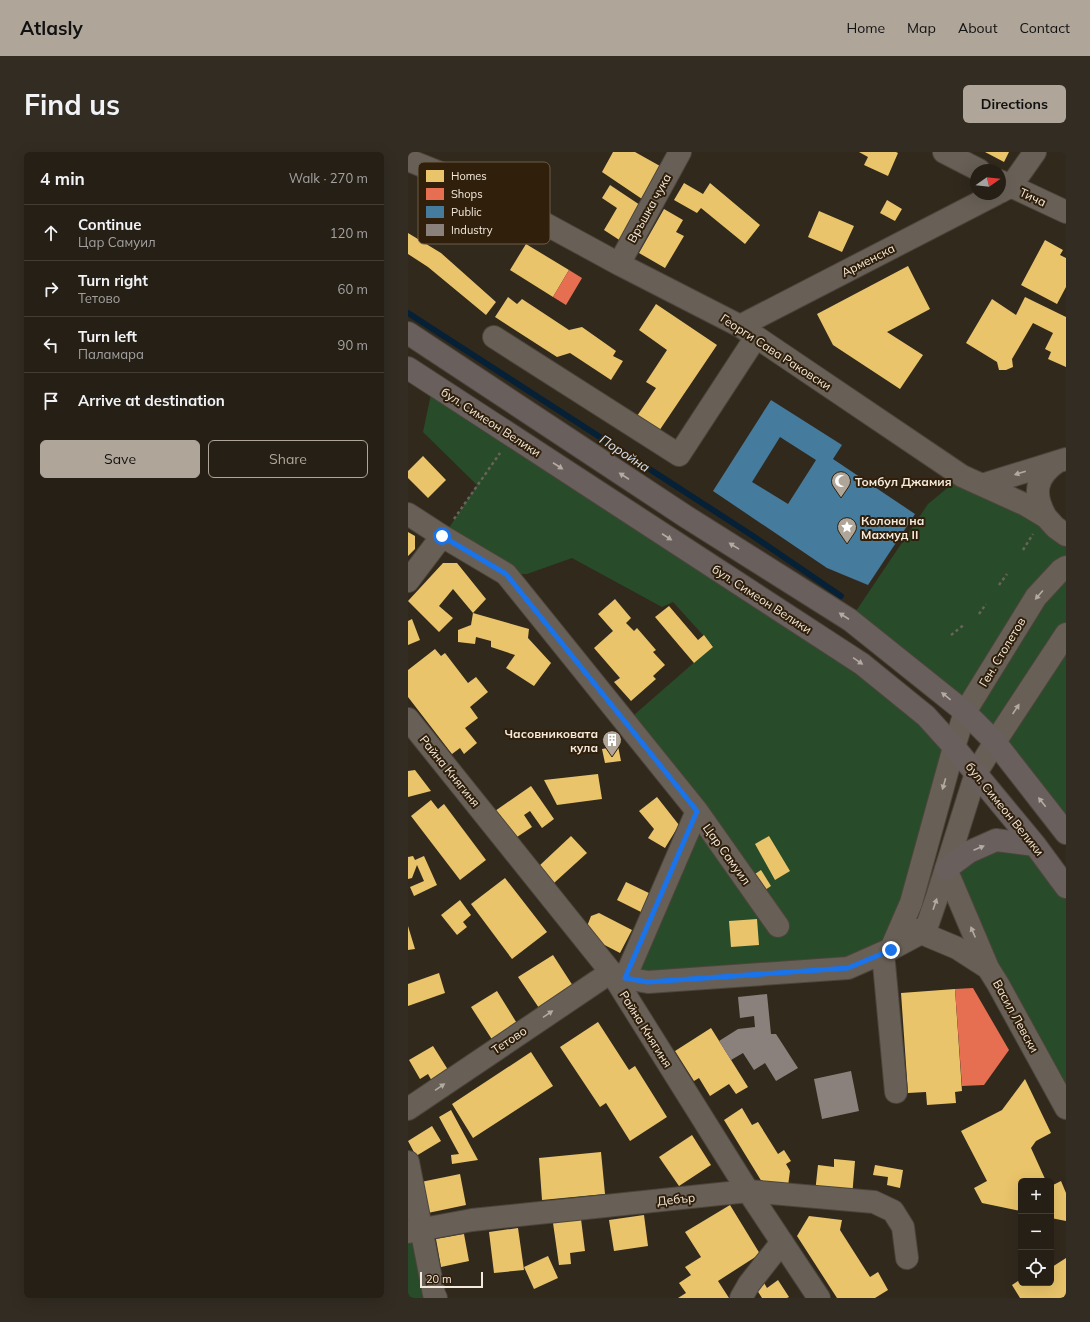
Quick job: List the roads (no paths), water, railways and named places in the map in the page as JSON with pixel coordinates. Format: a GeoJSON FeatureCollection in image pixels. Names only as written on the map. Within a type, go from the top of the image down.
{"type":"FeatureCollection","features":[{"type":"Feature","properties":{"kind":"main road"},"geometry":{"type":"LineString","coordinates":[[408,333],[685,516],[850,620],[965,712],[995,742],[1066,833]]}},
{"type":"Feature","properties":{"kind":"main road","name":"бул. Симеон Велики"},"geometry":{"type":"LineString","coordinates":[[408,368],[862,664],[926,716],[976,773],[1035,845],[1066,887]]}},
{"type":"Feature","properties":{"kind":"main road"},"geometry":{"type":"LineString","coordinates":[[946,869],[969,852],[996,840],[1035,845]]}},
{"type":"Feature","properties":{"kind":"street","name":"Връшка чука"},"geometry":{"type":"LineString","coordinates":[[619,264],[680,152]]}},
{"type":"Feature","properties":{"kind":"street"},"geometry":{"type":"LineString","coordinates":[[944,152],[970,165]]}},
{"type":"Feature","properties":{"kind":"street","name":"Арменска"},"geometry":{"type":"LineString","coordinates":[[1006,184],[1035,152]]}},
{"type":"Feature","properties":{"kind":"street","name":"Георги Сава Раковски"},"geometry":{"type":"LineString","coordinates":[[408,160],[418,164]]}},
{"type":"Feature","properties":{"kind":"street","name":"Тича"},"geometry":{"type":"LineString","coordinates":[[1006,190],[1066,212]]}},
{"type":"Feature","properties":{"kind":"street","name":"Арменска"},"geometry":{"type":"LineString","coordinates":[[748,332],[981,200]]}},
{"type":"Feature","properties":{"kind":"street","name":"Георги Сава Раковски"},"geometry":{"type":"LineString","coordinates":[[550,226],[748,332],[962,476],[1026,505],[1040,525],[1055,527],[1066,535]]}},
{"type":"Feature","properties":{"kind":"street"},"geometry":{"type":"LineString","coordinates":[[494,337],[679,455],[748,332]]}},
{"type":"Feature","properties":{"kind":"street"},"geometry":{"type":"LineString","coordinates":[[982,485],[1061,460]]}},
{"type":"Feature","properties":{"kind":"street"},"geometry":{"type":"LineString","coordinates":[[1040,525],[1040,507],[1037,495],[1038,483],[1042,474],[1049,467],[1061,460]]}},
{"type":"Feature","properties":{"kind":"street","name":"Цар Самуил"},"geometry":{"type":"LineString","coordinates":[[408,514],[506,574],[697,811],[778,926]]}},
{"type":"Feature","properties":{"kind":"street"},"geometry":{"type":"LineString","coordinates":[[408,581],[442,536]]}},
{"type":"Feature","properties":{"kind":"street","name":"Ген. Столетов"},"geometry":{"type":"LineString","coordinates":[[911,929],[910,903],[965,712],[1036,597],[1061,570],[1066,567]]}},
{"type":"Feature","properties":{"kind":"street"},"geometry":{"type":"LineString","coordinates":[[697,811],[618,975],[648,982],[848,968],[887,951],[911,929],[928,924],[976,773],[1066,634]]}},
{"type":"Feature","properties":{"kind":"street","name":"Райна Княгиня"},"geometry":{"type":"LineString","coordinates":[[408,719],[618,975],[748,1191],[819,1298]]}},
{"type":"Feature","properties":{"kind":"street"},"geometry":{"type":"LineString","coordinates":[[946,869],[988,968]]}},
{"type":"Feature","properties":{"kind":"street","name":"Васил Левски"},"geometry":{"type":"LineString","coordinates":[[911,929],[957,948],[988,968],[1066,1108]]}},
{"type":"Feature","properties":{"kind":"street"},"geometry":{"type":"LineString","coordinates":[[887,951],[896,1092]]}},
{"type":"Feature","properties":{"kind":"street","name":"Тетово"},"geometry":{"type":"LineString","coordinates":[[408,1109],[618,975]]}},
{"type":"Feature","properties":{"kind":"street"},"geometry":{"type":"LineString","coordinates":[[408,1162],[414,1231],[436,1298]]}},
{"type":"Feature","properties":{"kind":"street","name":"Дебър"},"geometry":{"type":"LineString","coordinates":[[414,1231],[472,1220],[748,1191],[874,1202],[893,1211],[904,1227],[907,1258]]}},
{"type":"Feature","properties":{"kind":"street"},"geometry":{"type":"LineString","coordinates":[[741,1298],[749,1284],[782,1242]]}},
{"type":"Feature","properties":{"kind":"waterway","name":"Поройна"},"geometry":{"type":"LineString","coordinates":[[408,313],[750,534],[841,596]]}},
{"type":"Feature","properties":{"kind":"place","name":"Томбул Джамия"},"geometry":{"type":"Point","coordinates":[841,498]}},
{"type":"Feature","properties":{"kind":"place","name":"Колона на Махмуд II"},"geometry":{"type":"Point","coordinates":[847,544]}},
{"type":"Feature","properties":{"kind":"place","name":"Часовниковата кула"},"geometry":{"type":"Point","coordinates":[612,757]}}]}
